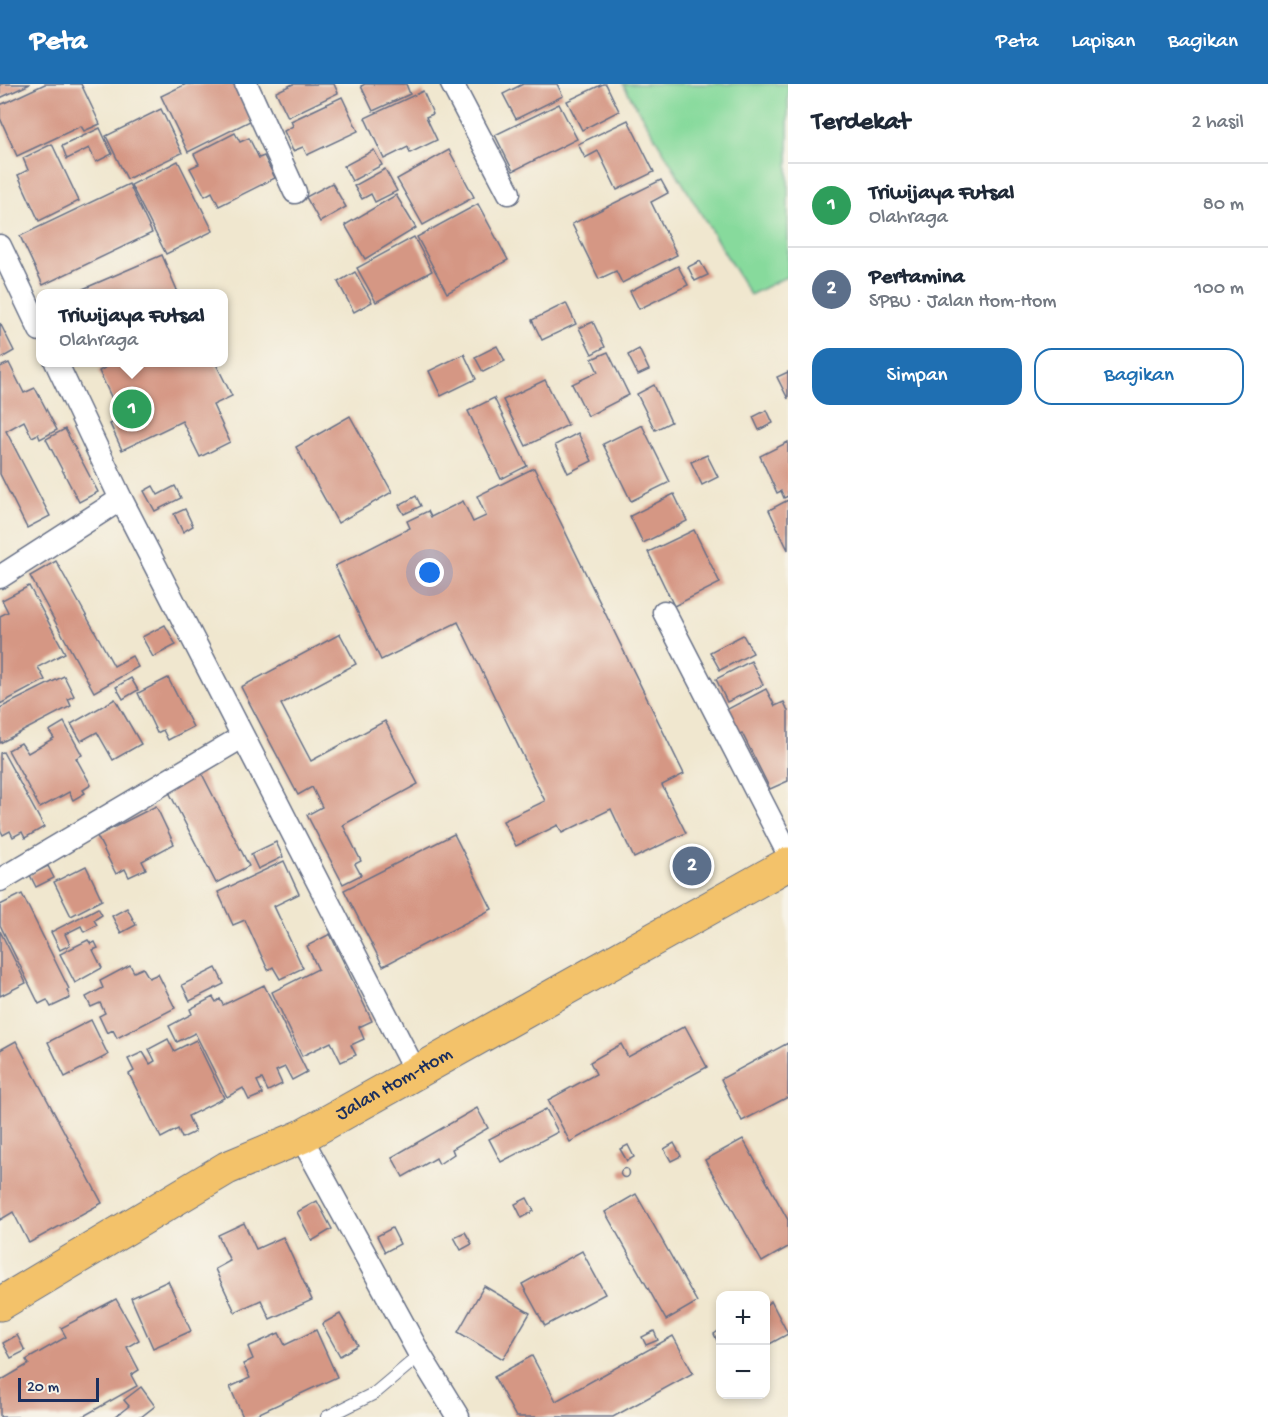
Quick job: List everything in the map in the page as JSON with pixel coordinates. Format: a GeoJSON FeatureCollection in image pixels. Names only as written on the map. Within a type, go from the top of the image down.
{"type":"FeatureCollection","features":[{"type":"Feature","properties":{"kind":"highway","name":"Jalan Hom-Hom"},"geometry":{"type":"LineString","coordinates":[[0,1304],[227,1168],[301,1137],[788,864]]}},
{"type":"Feature","properties":{"kind":"street"},"geometry":{"type":"LineString","coordinates":[[246,84],[295,192]]}},
{"type":"Feature","properties":{"kind":"street"},"geometry":{"type":"LineString","coordinates":[[452,84],[509,193]]}},
{"type":"Feature","properties":{"kind":"street"},"geometry":{"type":"LineString","coordinates":[[0,246],[36,322]]}},
{"type":"Feature","properties":{"kind":"street"},"geometry":{"type":"LineString","coordinates":[[58,367],[121,499],[416,1072]]}},
{"type":"Feature","properties":{"kind":"street"},"geometry":{"type":"LineString","coordinates":[[0,577],[121,499]]}},
{"type":"Feature","properties":{"kind":"street"},"geometry":{"type":"LineString","coordinates":[[664,612],[788,853]]}},
{"type":"Feature","properties":{"kind":"street"},"geometry":{"type":"LineString","coordinates":[[0,880],[242,737]]}},
{"type":"Feature","properties":{"kind":"street"},"geometry":{"type":"LineString","coordinates":[[301,1137],[420,1355],[458,1417]]}},
{"type":"Feature","properties":{"kind":"lane"},"geometry":{"type":"LineString","coordinates":[[327,1417],[375,1394],[420,1355]]}},
{"type":"Feature","properties":{"kind":"green space"},"geometry":{"type":"Polygon","coordinates":[[[623,84],[788,84],[788,276],[750,295],[623,84]]]}},
{"type":"Feature","properties":{"kind":"building"},"geometry":{"type":"Polygon","coordinates":[[[0,84],[30,84],[0,98],[0,84]]]}},
{"type":"Feature","properties":{"kind":"building"},"geometry":{"type":"Polygon","coordinates":[[[45,84],[81,84],[100,124],[84,131],[81,126],[17,156],[0,118],[0,105],[45,84]]]}},
{"type":"Feature","properties":{"kind":"building"},"geometry":{"type":"Polygon","coordinates":[[[186,84],[234,84],[252,120],[188,152],[161,96],[186,84]]]}},
{"type":"Feature","properties":{"kind":"building"},"geometry":{"type":"Polygon","coordinates":[[[293,84],[334,84],[338,93],[288,117],[276,92],[293,84]]]}},
{"type":"Feature","properties":{"kind":"building"},"geometry":{"type":"Polygon","coordinates":[[[365,84],[406,84],[410,94],[373,111],[361,86],[365,84]]]}},
{"type":"Feature","properties":{"kind":"building"},"geometry":{"type":"Polygon","coordinates":[[[523,84],[557,84],[563,96],[516,119],[503,94],[523,84]]]}},
{"type":"Feature","properties":{"kind":"building"},"geometry":{"type":"Polygon","coordinates":[[[606,84],[619,111],[582,130],[567,101],[606,84]]]}},
{"type":"Feature","properties":{"kind":"building"},"geometry":{"type":"Polygon","coordinates":[[[423,91],[433,114],[426,117],[437,140],[410,153],[408,147],[384,159],[365,118],[423,91]]]}},
{"type":"Feature","properties":{"kind":"building"},"geometry":{"type":"Polygon","coordinates":[[[342,97],[358,131],[307,155],[303,147],[293,151],[284,131],[293,126],[291,121],[342,97]]]}},
{"type":"Feature","properties":{"kind":"building"},"geometry":{"type":"Polygon","coordinates":[[[559,104],[577,139],[513,171],[495,135],[559,104]]]}},
{"type":"Feature","properties":{"kind":"building"},"geometry":{"type":"Polygon","coordinates":[[[161,109],[182,153],[127,179],[106,136],[161,109]]]}},
{"type":"Feature","properties":{"kind":"building"},"geometry":{"type":"Polygon","coordinates":[[[628,120],[654,172],[617,190],[598,151],[585,158],[578,144],[628,120]]]}},
{"type":"Feature","properties":{"kind":"building"},"geometry":{"type":"Polygon","coordinates":[[[100,128],[112,154],[96,162],[89,148],[67,159],[62,146],[100,128]]]}},
{"type":"Feature","properties":{"kind":"building"},"geometry":{"type":"Polygon","coordinates":[[[235,133],[240,142],[249,138],[259,158],[264,156],[275,178],[219,206],[212,192],[205,196],[190,168],[199,164],[194,154],[235,133]]]}},
{"type":"Feature","properties":{"kind":"building"},"geometry":{"type":"Polygon","coordinates":[[[52,144],[79,201],[39,221],[18,175],[28,170],[23,158],[52,144]]]}},
{"type":"Feature","properties":{"kind":"building"},"geometry":{"type":"Polygon","coordinates":[[[374,150],[382,165],[352,181],[344,166],[374,150]]]}},
{"type":"Feature","properties":{"kind":"building"},"geometry":{"type":"Polygon","coordinates":[[[449,150],[474,197],[423,225],[397,179],[449,150]]]}},
{"type":"Feature","properties":{"kind":"building"},"geometry":{"type":"Polygon","coordinates":[[[178,161],[213,231],[166,254],[131,185],[178,161]]]}},
{"type":"Feature","properties":{"kind":"building"},"geometry":{"type":"Polygon","coordinates":[[[385,169],[397,191],[375,202],[371,194],[362,199],[354,186],[385,169]]]}},
{"type":"Feature","properties":{"kind":"building"},"geometry":{"type":"Polygon","coordinates":[[[661,180],[668,193],[651,202],[677,255],[622,283],[616,271],[599,279],[572,224],[661,180]]]}},
{"type":"Feature","properties":{"kind":"building"},"geometry":{"type":"Polygon","coordinates":[[[332,183],[346,207],[320,222],[306,197],[332,183]]]}},
{"type":"Feature","properties":{"kind":"building"},"geometry":{"type":"Polygon","coordinates":[[[129,184],[152,233],[43,285],[20,236],[129,184]]]}},
{"type":"Feature","properties":{"kind":"building"},"geometry":{"type":"Polygon","coordinates":[[[396,195],[416,228],[365,259],[345,225],[396,195]]]}},
{"type":"Feature","properties":{"kind":"building"},"geometry":{"type":"Polygon","coordinates":[[[478,204],[508,260],[447,293],[417,237],[478,204]]]}},
{"type":"Feature","properties":{"kind":"building"},"geometry":{"type":"Polygon","coordinates":[[[414,237],[432,271],[376,302],[357,268],[414,237]]]}},
{"type":"Feature","properties":{"kind":"building"},"geometry":{"type":"Polygon","coordinates":[[[162,255],[177,289],[83,289],[162,255]]]}},
{"type":"Feature","properties":{"kind":"building"},"geometry":{"type":"Polygon","coordinates":[[[700,261],[708,275],[695,281],[688,267],[700,261]]]}},
{"type":"Feature","properties":{"kind":"building"},"geometry":{"type":"Polygon","coordinates":[[[678,266],[688,285],[639,309],[630,291],[678,266]]]}},
{"type":"Feature","properties":{"kind":"building"},"geometry":{"type":"Polygon","coordinates":[[[355,272],[372,302],[354,312],[338,282],[355,272]]]}},
{"type":"Feature","properties":{"kind":"building"},"geometry":{"type":"Polygon","coordinates":[[[566,303],[576,324],[542,340],[532,320],[566,303]]]}},
{"type":"Feature","properties":{"kind":"building"},"geometry":{"type":"Polygon","coordinates":[[[593,322],[605,347],[592,354],[579,328],[593,322]]]}},
{"type":"Feature","properties":{"kind":"building"},"geometry":{"type":"Polygon","coordinates":[[[0,323],[14,351],[0,359],[0,323]]]}},
{"type":"Feature","properties":{"kind":"building"},"geometry":{"type":"Polygon","coordinates":[[[497,346],[505,361],[483,372],[475,357],[497,346]]]}},
{"type":"Feature","properties":{"kind":"building"},"geometry":{"type":"Polygon","coordinates":[[[639,349],[649,370],[638,375],[628,355],[639,349]]]}},
{"type":"Feature","properties":{"kind":"building"},"geometry":{"type":"Polygon","coordinates":[[[608,352],[629,395],[588,416],[572,384],[598,372],[592,359],[608,352]]]}},
{"type":"Feature","properties":{"kind":"building"},"geometry":{"type":"Polygon","coordinates":[[[464,354],[476,379],[441,396],[429,371],[464,354]]]}},
{"type":"Feature","properties":{"kind":"building"},"geometry":{"type":"Polygon","coordinates":[[[9,363],[24,393],[35,388],[57,430],[40,439],[38,434],[32,437],[24,421],[6,431],[50,516],[27,528],[0,474],[0,367],[9,363]]]}},
{"type":"Feature","properties":{"kind":"building"},"geometry":{"type":"Polygon","coordinates":[[[106,367],[218,367],[232,396],[213,405],[230,442],[200,457],[182,421],[122,450],[110,424],[121,418],[99,371],[106,367]]]}},
{"type":"Feature","properties":{"kind":"building"},"geometry":{"type":"Polygon","coordinates":[[[788,372],[788,399],[777,377],[788,372]]]}},
{"type":"Feature","properties":{"kind":"building"},"geometry":{"type":"Polygon","coordinates":[[[545,380],[568,425],[526,446],[503,400],[545,380]]]}},
{"type":"Feature","properties":{"kind":"building"},"geometry":{"type":"Polygon","coordinates":[[[654,385],[671,422],[655,430],[637,394],[654,385]]]}},
{"type":"Feature","properties":{"kind":"building"},"geometry":{"type":"Polygon","coordinates":[[[494,398],[527,466],[501,479],[468,411],[494,398]]]}},
{"type":"Feature","properties":{"kind":"building"},"geometry":{"type":"Polygon","coordinates":[[[767,410],[773,423],[759,430],[753,417],[767,410]]]}},
{"type":"Feature","properties":{"kind":"building"},"geometry":{"type":"Polygon","coordinates":[[[350,416],[392,492],[338,523],[296,447],[350,416]]]}},
{"type":"Feature","properties":{"kind":"building"},"geometry":{"type":"Polygon","coordinates":[[[642,425],[670,482],[631,501],[603,444],[642,425]]]}},
{"type":"Feature","properties":{"kind":"building"},"geometry":{"type":"Polygon","coordinates":[[[65,429],[98,492],[79,502],[46,439],[65,429]]]}},
{"type":"Feature","properties":{"kind":"building"},"geometry":{"type":"Polygon","coordinates":[[[578,433],[592,461],[568,473],[555,445],[578,433]]]}},
{"type":"Feature","properties":{"kind":"building"},"geometry":{"type":"Polygon","coordinates":[[[788,442],[788,496],[784,498],[781,491],[777,493],[760,456],[788,442]]]}},
{"type":"Feature","properties":{"kind":"building"},"geometry":{"type":"Polygon","coordinates":[[[707,455],[718,477],[702,485],[691,462],[707,455]]]}},
{"type":"Feature","properties":{"kind":"building"},"geometry":{"type":"Polygon","coordinates":[[[534,468],[684,774],[662,785],[686,833],[634,858],[611,809],[562,833],[558,825],[516,846],[503,821],[545,801],[458,622],[381,660],[335,566],[410,528],[407,521],[428,511],[431,517],[463,501],[473,522],[486,516],[477,496],[534,468]]]}},
{"type":"Feature","properties":{"kind":"building"},"geometry":{"type":"Polygon","coordinates":[[[153,486],[158,495],[175,486],[181,498],[155,511],[144,491],[153,486]]]}},
{"type":"Feature","properties":{"kind":"building"},"geometry":{"type":"Polygon","coordinates":[[[674,494],[687,521],[643,543],[630,516],[674,494]]]}},
{"type":"Feature","properties":{"kind":"building"},"geometry":{"type":"Polygon","coordinates":[[[416,496],[421,506],[404,514],[399,505],[416,496]]]}},
{"type":"Feature","properties":{"kind":"building"},"geometry":{"type":"Polygon","coordinates":[[[788,500],[788,550],[769,510],[788,500]]]}},
{"type":"Feature","properties":{"kind":"building"},"geometry":{"type":"Polygon","coordinates":[[[185,509],[193,526],[183,532],[174,514],[185,509]]]}},
{"type":"Feature","properties":{"kind":"building"},"geometry":{"type":"Polygon","coordinates":[[[694,530],[720,583],[674,606],[648,552],[694,530]]]}},
{"type":"Feature","properties":{"kind":"building"},"geometry":{"type":"Polygon","coordinates":[[[56,561],[114,666],[132,656],[138,667],[94,692],[30,576],[56,561]]]}},
{"type":"Feature","properties":{"kind":"building"},"geometry":{"type":"Polygon","coordinates":[[[29,586],[65,653],[38,667],[45,680],[0,704],[0,616],[8,612],[2,600],[29,586]]]}},
{"type":"Feature","properties":{"kind":"building"},"geometry":{"type":"Polygon","coordinates":[[[165,625],[176,645],[153,657],[142,637],[165,625]]]}},
{"type":"Feature","properties":{"kind":"building"},"geometry":{"type":"Polygon","coordinates":[[[340,634],[356,664],[281,704],[311,761],[385,721],[418,784],[343,825],[361,861],[355,864],[361,875],[343,884],[307,815],[322,807],[312,787],[298,795],[241,687],[340,634]]]}},
{"type":"Feature","properties":{"kind":"building"},"geometry":{"type":"Polygon","coordinates":[[[743,635],[753,653],[720,670],[710,652],[743,635]]]}},
{"type":"Feature","properties":{"kind":"building"},"geometry":{"type":"Polygon","coordinates":[[[751,661],[763,685],[727,702],[716,679],[751,661]]]}},
{"type":"Feature","properties":{"kind":"building"},"geometry":{"type":"Polygon","coordinates":[[[64,676],[74,696],[68,699],[71,706],[0,743],[0,708],[64,676]]]}},
{"type":"Feature","properties":{"kind":"building"},"geometry":{"type":"Polygon","coordinates":[[[131,678],[138,690],[123,699],[116,687],[131,678]]]}},
{"type":"Feature","properties":{"kind":"building"},"geometry":{"type":"Polygon","coordinates":[[[168,678],[193,727],[168,740],[163,730],[157,733],[138,693],[168,678]]]}},
{"type":"Feature","properties":{"kind":"building"},"geometry":{"type":"Polygon","coordinates":[[[766,689],[775,706],[784,702],[788,711],[788,781],[770,789],[742,733],[738,735],[726,710],[766,689]]]}},
{"type":"Feature","properties":{"kind":"building"},"geometry":{"type":"Polygon","coordinates":[[[115,699],[141,744],[113,760],[97,732],[81,741],[71,724],[115,699]]]}},
{"type":"Feature","properties":{"kind":"building"},"geometry":{"type":"Polygon","coordinates":[[[64,722],[82,755],[76,758],[91,785],[83,790],[85,793],[73,800],[69,792],[40,808],[8,750],[21,743],[28,753],[54,738],[49,731],[64,722]]]}},
{"type":"Feature","properties":{"kind":"building"},"geometry":{"type":"Polygon","coordinates":[[[3,752],[44,827],[25,838],[22,832],[13,837],[10,831],[3,835],[0,829],[0,753],[3,752]]]}},
{"type":"Feature","properties":{"kind":"building"},"geometry":{"type":"Polygon","coordinates":[[[201,772],[249,866],[216,883],[168,790],[201,772]]]}},
{"type":"Feature","properties":{"kind":"building"},"geometry":{"type":"Polygon","coordinates":[[[156,806],[174,844],[142,861],[146,869],[129,877],[125,869],[116,874],[97,836],[156,806]]]}},
{"type":"Feature","properties":{"kind":"building"},"geometry":{"type":"Polygon","coordinates":[[[454,834],[492,909],[383,966],[344,890],[454,834]]]}},
{"type":"Feature","properties":{"kind":"building"},"geometry":{"type":"Polygon","coordinates":[[[276,842],[283,857],[258,869],[251,854],[276,842]]]}},
{"type":"Feature","properties":{"kind":"building"},"geometry":{"type":"Polygon","coordinates":[[[284,861],[299,894],[274,906],[303,968],[280,979],[273,967],[268,970],[245,920],[233,925],[218,892],[284,861]]]}},
{"type":"Feature","properties":{"kind":"building"},"geometry":{"type":"Polygon","coordinates":[[[48,866],[54,878],[36,887],[30,875],[48,866]]]}},
{"type":"Feature","properties":{"kind":"building"},"geometry":{"type":"Polygon","coordinates":[[[86,866],[102,900],[71,916],[54,882],[86,866]]]}},
{"type":"Feature","properties":{"kind":"building"},"geometry":{"type":"Polygon","coordinates":[[[22,894],[69,989],[67,990],[70,998],[51,1007],[47,1000],[39,1004],[0,925],[0,905],[22,894]]]}},
{"type":"Feature","properties":{"kind":"building"},"geometry":{"type":"Polygon","coordinates":[[[98,908],[102,915],[94,920],[97,925],[84,932],[81,926],[65,934],[70,945],[60,950],[51,932],[98,908]]]}},
{"type":"Feature","properties":{"kind":"building"},"geometry":{"type":"Polygon","coordinates":[[[127,908],[136,925],[121,933],[112,916],[127,908]]]}},
{"type":"Feature","properties":{"kind":"building"},"geometry":{"type":"Polygon","coordinates":[[[0,931],[26,983],[0,996],[0,931]]]}},
{"type":"Feature","properties":{"kind":"building"},"geometry":{"type":"Polygon","coordinates":[[[330,934],[372,1021],[359,1027],[364,1039],[351,1045],[356,1055],[341,1062],[331,1042],[302,1056],[272,992],[318,969],[307,946],[330,934]]]}},
{"type":"Feature","properties":{"kind":"building"},"geometry":{"type":"Polygon","coordinates":[[[88,940],[91,944],[95,942],[98,948],[93,950],[102,968],[75,983],[60,954],[88,940]]]}},
{"type":"Feature","properties":{"kind":"building"},"geometry":{"type":"Polygon","coordinates":[[[130,965],[134,972],[143,968],[149,978],[158,974],[175,1008],[117,1038],[113,1030],[107,1033],[99,1016],[105,1013],[100,1003],[91,1007],[86,997],[103,988],[100,981],[130,965]]]}},
{"type":"Feature","properties":{"kind":"building"},"geometry":{"type":"Polygon","coordinates":[[[216,968],[224,984],[190,1001],[182,985],[216,968]]]}},
{"type":"Feature","properties":{"kind":"building"},"geometry":{"type":"Polygon","coordinates":[[[264,985],[307,1072],[292,1080],[285,1067],[276,1071],[282,1084],[268,1091],[262,1079],[257,1081],[263,1094],[249,1100],[243,1088],[227,1097],[195,1033],[177,1042],[169,1026],[192,1014],[190,1009],[213,997],[216,1002],[220,999],[223,1005],[264,985]]]}},
{"type":"Feature","properties":{"kind":"building"},"geometry":{"type":"Polygon","coordinates":[[[91,1020],[108,1055],[65,1077],[48,1042],[91,1020]]]}},
{"type":"Feature","properties":{"kind":"building"},"geometry":{"type":"Polygon","coordinates":[[[685,1026],[707,1067],[570,1142],[548,1100],[596,1074],[590,1062],[621,1044],[628,1057],[685,1026]]]}},
{"type":"Feature","properties":{"kind":"building"},"geometry":{"type":"Polygon","coordinates":[[[168,1039],[174,1051],[196,1040],[224,1098],[188,1116],[195,1132],[182,1138],[178,1129],[161,1138],[129,1074],[134,1071],[128,1059],[143,1052],[150,1064],[155,1061],[149,1049],[168,1039]]]}},
{"type":"Feature","properties":{"kind":"building"},"geometry":{"type":"Polygon","coordinates":[[[16,1041],[102,1203],[29,1243],[13,1212],[0,1220],[0,1050],[16,1041]]]}},
{"type":"Feature","properties":{"kind":"building"},"geometry":{"type":"Polygon","coordinates":[[[788,1043],[788,1097],[742,1121],[721,1079],[788,1043]]]}},
{"type":"Feature","properties":{"kind":"building"},"geometry":{"type":"Polygon","coordinates":[[[477,1108],[488,1128],[452,1149],[454,1154],[439,1164],[436,1158],[403,1177],[392,1157],[477,1108]]]}},
{"type":"Feature","properties":{"kind":"building"},"geometry":{"type":"Polygon","coordinates":[[[546,1109],[558,1132],[501,1162],[489,1139],[546,1109]]]}},
{"type":"Feature","properties":{"kind":"building"},"geometry":{"type":"Polygon","coordinates":[[[743,1139],[788,1220],[788,1247],[762,1262],[705,1160],[743,1139]]]}},
{"type":"Feature","properties":{"kind":"building"},"geometry":{"type":"Polygon","coordinates":[[[674,1143],[681,1156],[671,1161],[664,1149],[674,1143]]]}},
{"type":"Feature","properties":{"kind":"building"},"geometry":{"type":"Polygon","coordinates":[[[628,1145],[634,1157],[627,1161],[620,1149],[628,1145]]]}},
{"type":"Feature","properties":{"kind":"building"},"geometry":{"type":"Polygon","coordinates":[[[625,1169],[629,1173],[625,1177],[621,1173],[625,1169]]]}},
{"type":"Feature","properties":{"kind":"building"},"geometry":{"type":"Polygon","coordinates":[[[636,1194],[697,1302],[666,1320],[605,1212],[636,1194]]]}},
{"type":"Feature","properties":{"kind":"building"},"geometry":{"type":"Polygon","coordinates":[[[527,1198],[534,1211],[522,1218],[515,1204],[527,1198]]]}},
{"type":"Feature","properties":{"kind":"building"},"geometry":{"type":"Polygon","coordinates":[[[317,1201],[332,1229],[312,1241],[297,1212],[317,1201]]]}},
{"type":"Feature","properties":{"kind":"building"},"geometry":{"type":"Polygon","coordinates":[[[244,1223],[256,1249],[283,1237],[312,1300],[270,1319],[261,1300],[235,1312],[215,1269],[230,1261],[218,1235],[244,1223]]]}},
{"type":"Feature","properties":{"kind":"building"},"geometry":{"type":"Polygon","coordinates":[[[392,1228],[400,1244],[385,1252],[377,1236],[392,1228]]]}},
{"type":"Feature","properties":{"kind":"building"},"geometry":{"type":"Polygon","coordinates":[[[465,1232],[472,1244],[461,1250],[454,1237],[465,1232]]]}},
{"type":"Feature","properties":{"kind":"building"},"geometry":{"type":"Polygon","coordinates":[[[582,1251],[605,1294],[545,1326],[522,1284],[582,1251]]]}},
{"type":"Feature","properties":{"kind":"building"},"geometry":{"type":"Polygon","coordinates":[[[168,1281],[191,1331],[153,1348],[131,1298],[168,1281]]]}},
{"type":"Feature","properties":{"kind":"building"},"geometry":{"type":"Polygon","coordinates":[[[484,1286],[530,1313],[503,1359],[458,1332],[484,1286]]]}},
{"type":"Feature","properties":{"kind":"building"},"geometry":{"type":"Polygon","coordinates":[[[116,1299],[139,1340],[127,1347],[139,1370],[131,1375],[137,1386],[82,1417],[0,1417],[0,1381],[29,1364],[26,1360],[66,1337],[61,1328],[116,1299]]]}},
{"type":"Feature","properties":{"kind":"building"},"geometry":{"type":"Polygon","coordinates":[[[770,1302],[788,1334],[770,1344],[770,1302]]]}},
{"type":"Feature","properties":{"kind":"building"},"geometry":{"type":"Polygon","coordinates":[[[340,1314],[358,1345],[340,1356],[322,1324],[340,1314]]]}},
{"type":"Feature","properties":{"kind":"building"},"geometry":{"type":"Polygon","coordinates":[[[316,1330],[337,1377],[251,1417],[243,1417],[230,1387],[250,1378],[243,1364],[253,1359],[248,1347],[279,1333],[285,1345],[316,1330]]]}},
{"type":"Feature","properties":{"kind":"building"},"geometry":{"type":"Polygon","coordinates":[[[654,1331],[658,1340],[646,1345],[642,1337],[654,1331]]]}},
{"type":"Feature","properties":{"kind":"building"},"geometry":{"type":"Polygon","coordinates":[[[17,1335],[25,1351],[11,1358],[3,1343],[17,1335]]]}},
{"type":"Feature","properties":{"kind":"building"},"geometry":{"type":"Polygon","coordinates":[[[673,1336],[693,1373],[613,1417],[516,1417],[494,1377],[532,1356],[556,1401],[673,1336]]]}},
{"type":"Feature","properties":{"kind":"building"},"geometry":{"type":"Polygon","coordinates":[[[141,1387],[155,1406],[141,1417],[115,1417],[129,1406],[124,1400],[141,1387]]]}},
{"type":"Feature","properties":{"kind":"place","name":"Triwijaya Futsal"},"geometry":{"type":"Point","coordinates":[132,409]}},
{"type":"Feature","properties":{"kind":"place","name":"Pertamina"},"geometry":{"type":"Point","coordinates":[692,866]}}]}
